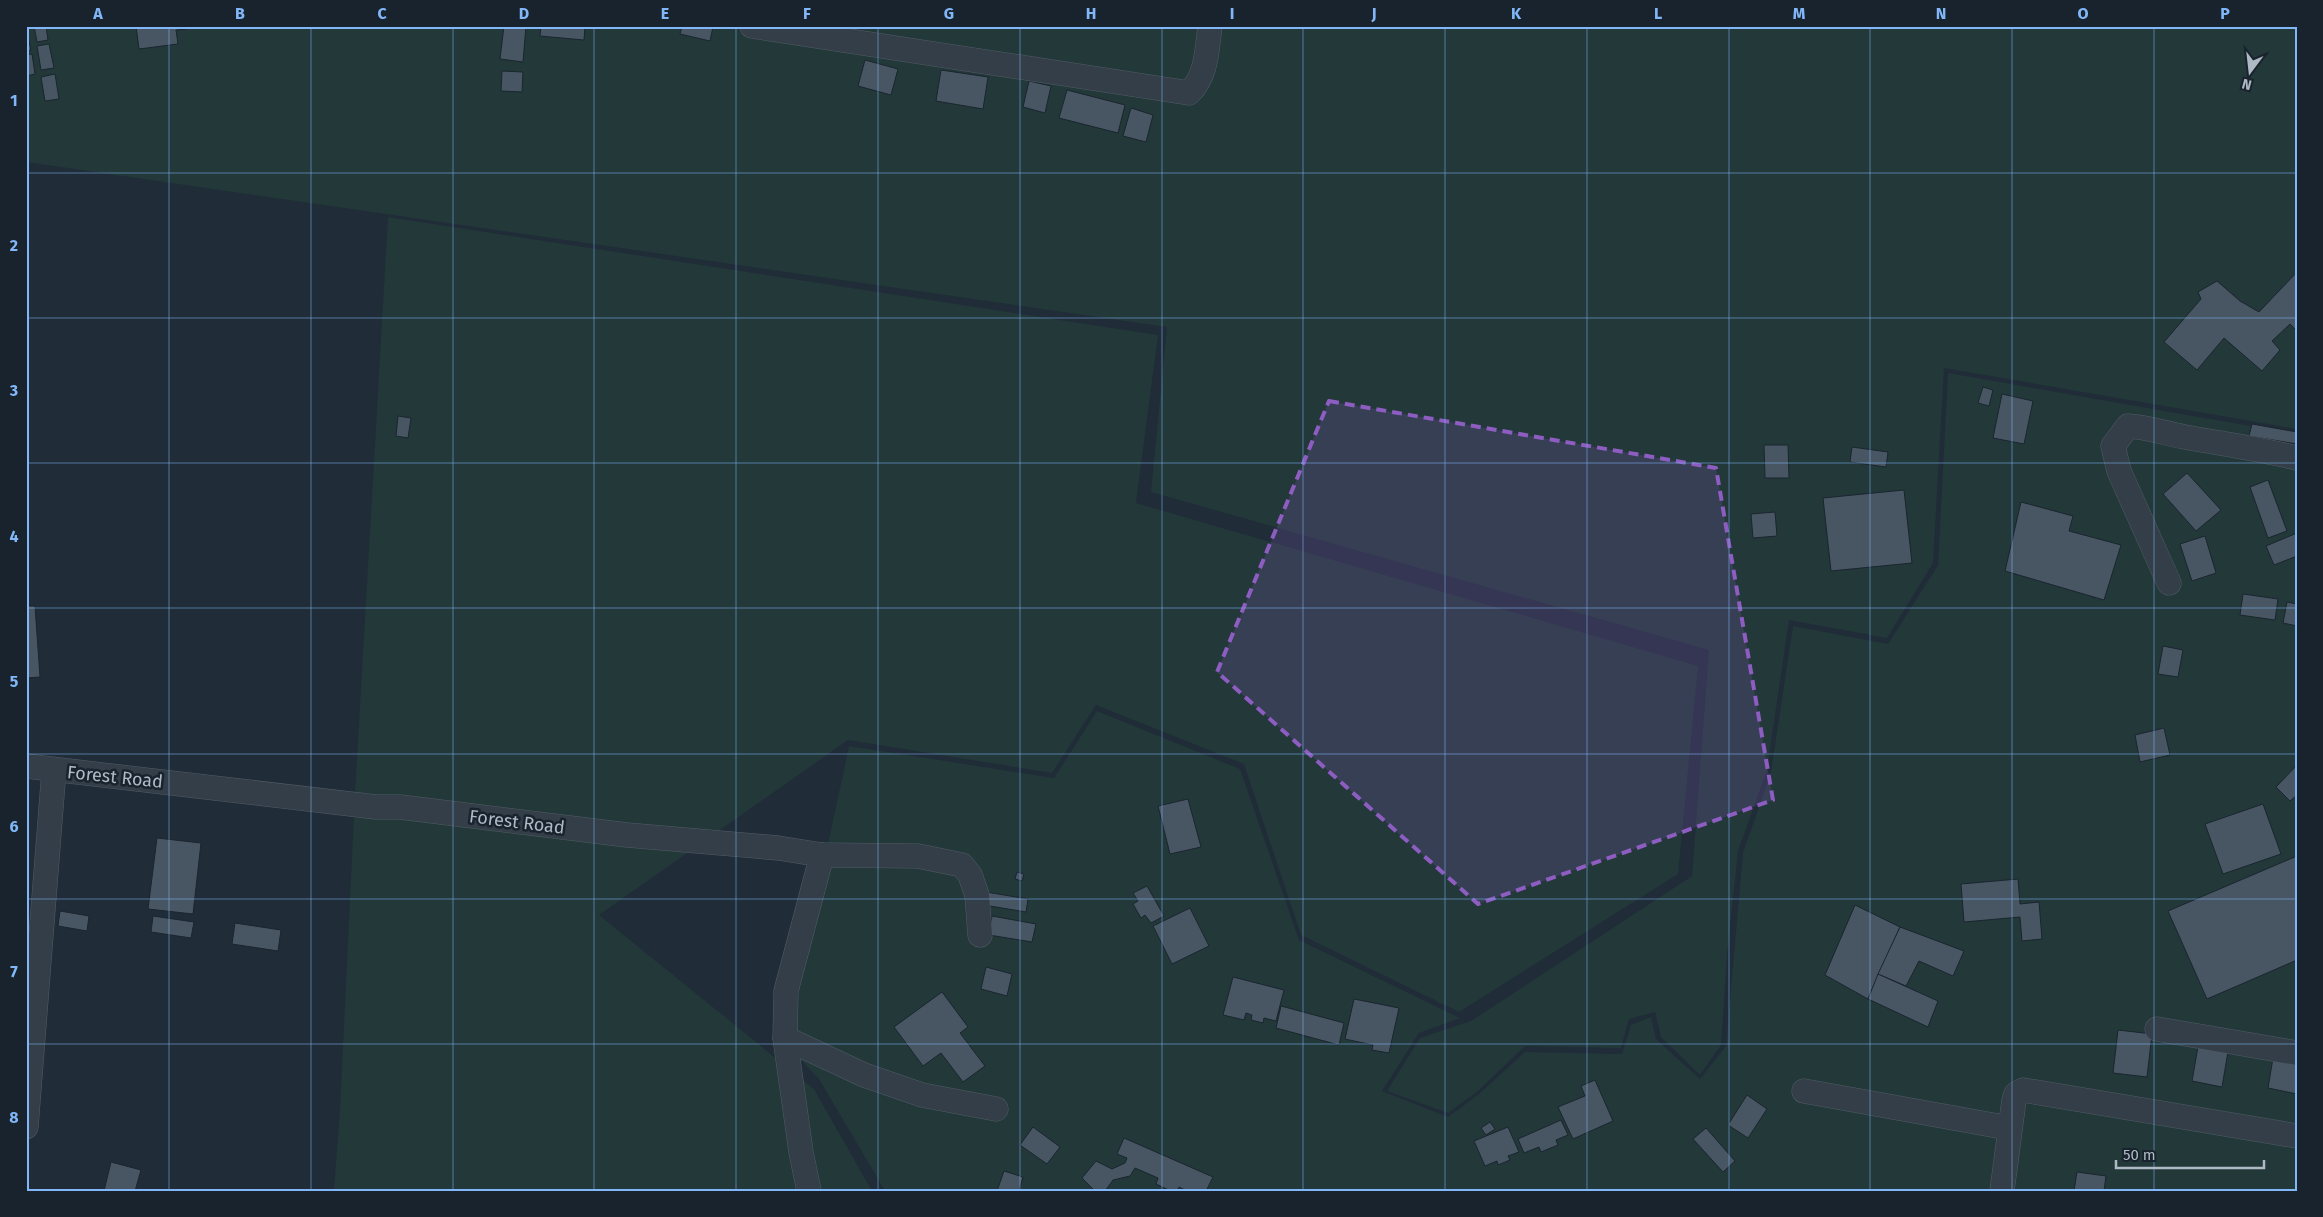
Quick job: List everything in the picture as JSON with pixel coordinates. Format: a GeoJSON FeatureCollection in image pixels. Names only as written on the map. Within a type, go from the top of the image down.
{"type":"FeatureCollection","features":[{"type":"Feature","properties":{"kind":"street"},"geometry":{"type":"LineString","coordinates":[[752,26],[1190,93],[1198,84],[1204,67],[1210,26]]}},
{"type":"Feature","properties":{"kind":"street"},"geometry":{"type":"LineString","coordinates":[[2169,584],[2119,471],[2113,446],[2128,426],[2146,426],[2183,437],[2264,450],[2297,458]]}},
{"type":"Feature","properties":{"kind":"street","name":"Forest Road"},"geometry":{"type":"LineString","coordinates":[[26,766],[366,806],[400,807],[627,836],[778,848],[822,855],[918,856],[962,865],[970,875],[977,895],[980,935]]}},
{"type":"Feature","properties":{"kind":"street"},"geometry":{"type":"LineString","coordinates":[[26,1127],[54,770]]}},
{"type":"Feature","properties":{"kind":"street"},"geometry":{"type":"LineString","coordinates":[[809,1191],[801,1152],[785,1038],[786,991],[822,855]]}},
{"type":"Feature","properties":{"kind":"street"},"geometry":{"type":"LineString","coordinates":[[2157,1029],[2297,1053]]}},
{"type":"Feature","properties":{"kind":"street"},"geometry":{"type":"LineString","coordinates":[[785,1038],[864,1074],[922,1095],[996,1109]]}},
{"type":"Feature","properties":{"kind":"street"},"geometry":{"type":"LineString","coordinates":[[2002,1191],[2009,1128],[2016,1094],[2023,1090],[2297,1136]]}},
{"type":"Feature","properties":{"kind":"street"},"geometry":{"type":"LineString","coordinates":[[1804,1091],[2009,1128]]}},
{"type":"Feature","properties":{"kind":"highlighted area"},"geometry":{"type":"Polygon","coordinates":[[[1329,401],[1716,468],[1773,800],[1478,904],[1217,672],[1329,401]]]}},
{"type":"Feature","properties":{"kind":"green space"},"geometry":{"type":"Polygon","coordinates":[[[26,26],[2297,26],[2297,429],[1944,368],[1933,563],[1887,638],[1789,620],[1767,770],[1738,851],[1727,955],[1721,1045],[1700,1075],[1661,1037],[1655,1012],[1629,1019],[1621,1048],[1525,1046],[1478,1091],[1448,1113],[1387,1091],[1420,1038],[1471,1021],[1692,876],[1709,650],[1151,492],[1167,327],[26,162],[26,26]]]}},
{"type":"Feature","properties":{"kind":"green space"},"geometry":{"type":"Polygon","coordinates":[[[388,217],[1158,335],[1136,503],[1698,666],[1678,874],[1459,1012],[1301,935],[1244,764],[1096,705],[1052,773],[848,740],[599,915],[814,1089],[872,1191],[334,1191],[388,217]]]}},
{"type":"Feature","properties":{"kind":"green space"},"geometry":{"type":"Polygon","coordinates":[[[1948,373],[2297,434],[2297,1191],[885,1191],[819,1079],[797,1056],[796,993],[849,746],[1054,778],[1097,711],[1240,769],[1299,940],[1460,1018],[1419,1033],[1382,1091],[1448,1117],[1479,1094],[1525,1052],[1622,1054],[1631,1025],[1651,1017],[1656,1039],[1700,1079],[1726,1046],[1743,853],[1771,772],[1793,626],[1888,644],[1938,565],[1948,373]]]}},
{"type":"Feature","properties":{"kind":"building"},"geometry":{"type":"Polygon","coordinates":[[[34,26],[46,26],[48,40],[37,42],[34,26]]]}},
{"type":"Feature","properties":{"kind":"building"},"geometry":{"type":"Polygon","coordinates":[[[136,26],[186,26],[187,29],[176,30],[178,44],[139,49],[136,26]]]}},
{"type":"Feature","properties":{"kind":"building"},"geometry":{"type":"Polygon","coordinates":[[[504,26],[526,26],[523,62],[500,59],[504,26]]]}},
{"type":"Feature","properties":{"kind":"building"},"geometry":{"type":"Polygon","coordinates":[[[541,26],[585,26],[584,40],[540,36],[541,26]]]}},
{"type":"Feature","properties":{"kind":"building"},"geometry":{"type":"Polygon","coordinates":[[[682,26],[713,27],[710,41],[680,34],[682,26]]]}},
{"type":"Feature","properties":{"kind":"building"},"geometry":{"type":"Polygon","coordinates":[[[26,30],[31,50],[26,51],[26,30]]]}},
{"type":"Feature","properties":{"kind":"building"},"geometry":{"type":"Polygon","coordinates":[[[49,44],[54,68],[41,70],[37,46],[49,44]]]}},
{"type":"Feature","properties":{"kind":"building"},"geometry":{"type":"Polygon","coordinates":[[[32,54],[35,74],[26,76],[26,55],[32,54]]]}},
{"type":"Feature","properties":{"kind":"building"},"geometry":{"type":"Polygon","coordinates":[[[865,60],[898,69],[891,95],[858,86],[865,60]]]}},
{"type":"Feature","properties":{"kind":"building"},"geometry":{"type":"Polygon","coordinates":[[[941,70],[988,77],[983,109],[936,101],[941,70]]]}},
{"type":"Feature","properties":{"kind":"building"},"geometry":{"type":"Polygon","coordinates":[[[502,71],[523,72],[522,92],[501,91],[502,71]]]}},
{"type":"Feature","properties":{"kind":"building"},"geometry":{"type":"Polygon","coordinates":[[[55,74],[59,99],[45,101],[41,77],[55,74]]]}},
{"type":"Feature","properties":{"kind":"building"},"geometry":{"type":"Polygon","coordinates":[[[1029,81],[1051,86],[1045,113],[1023,107],[1029,81]]]}},
{"type":"Feature","properties":{"kind":"building"},"geometry":{"type":"Polygon","coordinates":[[[1067,90],[1125,105],[1118,133],[1059,118],[1067,90]]]}},
{"type":"Feature","properties":{"kind":"building"},"geometry":{"type":"Polygon","coordinates":[[[1131,108],[1153,115],[1146,142],[1123,136],[1131,108]]]}},
{"type":"Feature","properties":{"kind":"building"},"geometry":{"type":"Polygon","coordinates":[[[2297,272],[2297,331],[2290,324],[2272,341],[2280,350],[2262,371],[2224,338],[2197,370],[2164,342],[2201,299],[2198,292],[2217,281],[2240,301],[2259,312],[2297,272]]]}},
{"type":"Feature","properties":{"kind":"building"},"geometry":{"type":"Polygon","coordinates":[[[1983,387],[1993,390],[1989,406],[1978,403],[1983,387]]]}},
{"type":"Feature","properties":{"kind":"building"},"geometry":{"type":"Polygon","coordinates":[[[2002,394],[2033,401],[2024,444],[1993,438],[2002,394]]]}},
{"type":"Feature","properties":{"kind":"building"},"geometry":{"type":"Polygon","coordinates":[[[398,416],[411,418],[408,438],[396,436],[398,416]]]}},
{"type":"Feature","properties":{"kind":"building"},"geometry":{"type":"Polygon","coordinates":[[[2252,424],[2297,432],[2297,444],[2249,436],[2252,424]]]}},
{"type":"Feature","properties":{"kind":"building"},"geometry":{"type":"Polygon","coordinates":[[[1764,445],[1788,445],[1789,478],[1765,478],[1764,445]]]}},
{"type":"Feature","properties":{"kind":"building"},"geometry":{"type":"Polygon","coordinates":[[[1852,447],[1888,452],[1886,467],[1850,462],[1852,447]]]}},
{"type":"Feature","properties":{"kind":"building"},"geometry":{"type":"Polygon","coordinates":[[[2187,473],[2221,510],[2196,531],[2163,494],[2187,473]]]}},
{"type":"Feature","properties":{"kind":"building"},"geometry":{"type":"Polygon","coordinates":[[[2268,480],[2287,531],[2268,538],[2250,487],[2268,480]]]}},
{"type":"Feature","properties":{"kind":"building"},"geometry":{"type":"Polygon","coordinates":[[[1904,490],[1912,563],[1831,571],[1823,498],[1904,490]]]}},
{"type":"Feature","properties":{"kind":"building"},"geometry":{"type":"Polygon","coordinates":[[[2021,502],[2073,516],[2069,531],[2121,545],[2104,600],[2005,571],[2021,502]]]}},
{"type":"Feature","properties":{"kind":"building"},"geometry":{"type":"Polygon","coordinates":[[[1775,512],[1777,536],[1753,538],[1751,514],[1775,512]]]}},
{"type":"Feature","properties":{"kind":"building"},"geometry":{"type":"Polygon","coordinates":[[[2297,533],[2297,556],[2274,565],[2266,546],[2297,533]]]}},
{"type":"Feature","properties":{"kind":"building"},"geometry":{"type":"Polygon","coordinates":[[[2205,536],[2216,573],[2192,581],[2180,544],[2205,536]]]}},
{"type":"Feature","properties":{"kind":"building"},"geometry":{"type":"Polygon","coordinates":[[[2243,594],[2278,599],[2275,620],[2240,615],[2243,594]]]}},
{"type":"Feature","properties":{"kind":"building"},"geometry":{"type":"Polygon","coordinates":[[[2287,602],[2297,604],[2297,626],[2283,623],[2287,602]]]}},
{"type":"Feature","properties":{"kind":"building"},"geometry":{"type":"Polygon","coordinates":[[[26,606],[35,606],[40,677],[26,678],[26,606]]]}},
{"type":"Feature","properties":{"kind":"building"},"geometry":{"type":"Polygon","coordinates":[[[2163,646],[2183,650],[2178,677],[2158,674],[2163,646]]]}},
{"type":"Feature","properties":{"kind":"building"},"geometry":{"type":"Polygon","coordinates":[[[2164,728],[2170,755],[2140,762],[2135,735],[2164,728]]]}},
{"type":"Feature","properties":{"kind":"building"},"geometry":{"type":"Polygon","coordinates":[[[2297,765],[2297,795],[2290,801],[2276,787],[2297,765]]]}},
{"type":"Feature","properties":{"kind":"building"},"geometry":{"type":"Polygon","coordinates":[[[1188,799],[1201,847],[1170,854],[1158,806],[1188,799]]]}},
{"type":"Feature","properties":{"kind":"building"},"geometry":{"type":"Polygon","coordinates":[[[2263,804],[2281,854],[2223,874],[2205,824],[2263,804]]]}},
{"type":"Feature","properties":{"kind":"building"},"geometry":{"type":"Polygon","coordinates":[[[157,838],[201,843],[193,914],[148,909],[157,838]]]}},
{"type":"Feature","properties":{"kind":"building"},"geometry":{"type":"Polygon","coordinates":[[[2297,856],[2297,960],[2207,999],[2168,911],[2297,856]]]}},
{"type":"Feature","properties":{"kind":"building"},"geometry":{"type":"Polygon","coordinates":[[[1017,872],[1024,874],[1022,881],[1015,879],[1017,872]]]}},
{"type":"Feature","properties":{"kind":"building"},"geometry":{"type":"Polygon","coordinates":[[[2018,879],[2020,904],[2039,902],[2042,939],[2022,941],[2020,917],[1964,922],[1961,884],[2018,879]]]}},
{"type":"Feature","properties":{"kind":"building"},"geometry":{"type":"Polygon","coordinates":[[[1147,886],[1164,916],[1151,923],[1145,915],[1141,918],[1133,904],[1138,901],[1133,893],[1147,886]]]}},
{"type":"Feature","properties":{"kind":"building"},"geometry":{"type":"Polygon","coordinates":[[[986,892],[1028,899],[1026,912],[984,905],[986,892]]]}},
{"type":"Feature","properties":{"kind":"building"},"geometry":{"type":"Polygon","coordinates":[[[1855,905],[1900,927],[1868,999],[1825,975],[1855,905]]]}},
{"type":"Feature","properties":{"kind":"building"},"geometry":{"type":"Polygon","coordinates":[[[1190,908],[1209,946],[1172,964],[1153,926],[1190,908]]]}},
{"type":"Feature","properties":{"kind":"building"},"geometry":{"type":"Polygon","coordinates":[[[60,911],[89,916],[87,931],[58,926],[60,911]]]}},
{"type":"Feature","properties":{"kind":"building"},"geometry":{"type":"Polygon","coordinates":[[[153,916],[194,922],[191,938],[151,932],[153,916]]]}},
{"type":"Feature","properties":{"kind":"building"},"geometry":{"type":"Polygon","coordinates":[[[992,916],[1036,924],[1032,942],[989,935],[992,916]]]}},
{"type":"Feature","properties":{"kind":"building"},"geometry":{"type":"Polygon","coordinates":[[[235,923],[281,930],[278,951],[232,944],[235,923]]]}},
{"type":"Feature","properties":{"kind":"building"},"geometry":{"type":"Polygon","coordinates":[[[1900,927],[1964,951],[1953,976],[1919,961],[1906,986],[1878,974],[1900,927]]]}},
{"type":"Feature","properties":{"kind":"building"},"geometry":{"type":"Polygon","coordinates":[[[986,967],[1012,974],[1007,996],[981,989],[986,967]]]}},
{"type":"Feature","properties":{"kind":"building"},"geometry":{"type":"Polygon","coordinates":[[[1878,974],[1938,1001],[1928,1027],[1868,999],[1878,974]]]}},
{"type":"Feature","properties":{"kind":"building"},"geometry":{"type":"Polygon","coordinates":[[[1233,977],[1284,990],[1276,1021],[1264,1018],[1263,1023],[1251,1020],[1252,1015],[1246,1013],[1244,1020],[1223,1015],[1233,977]]]}},
{"type":"Feature","properties":{"kind":"building"},"geometry":{"type":"Polygon","coordinates":[[[942,992],[968,1027],[960,1033],[985,1066],[963,1082],[941,1053],[923,1066],[894,1027],[942,992]]]}},
{"type":"Feature","properties":{"kind":"building"},"geometry":{"type":"Polygon","coordinates":[[[1354,999],[1399,1008],[1389,1053],[1372,1050],[1373,1045],[1345,1039],[1354,999]]]}},
{"type":"Feature","properties":{"kind":"building"},"geometry":{"type":"Polygon","coordinates":[[[1281,1006],[1344,1023],[1339,1045],[1276,1028],[1281,1006]]]}},
{"type":"Feature","properties":{"kind":"building"},"geometry":{"type":"Polygon","coordinates":[[[2118,1030],[2152,1034],[2147,1077],[2113,1073],[2118,1030]]]}},
{"type":"Feature","properties":{"kind":"building"},"geometry":{"type":"Polygon","coordinates":[[[2199,1041],[2229,1046],[2222,1087],[2192,1081],[2199,1041]]]}},
{"type":"Feature","properties":{"kind":"building"},"geometry":{"type":"Polygon","coordinates":[[[2274,1052],[2297,1057],[2297,1094],[2268,1088],[2274,1052]]]}},
{"type":"Feature","properties":{"kind":"building"},"geometry":{"type":"Polygon","coordinates":[[[1595,1080],[1613,1121],[1573,1139],[1558,1107],[1585,1096],[1581,1086],[1595,1080]]]}},
{"type":"Feature","properties":{"kind":"building"},"geometry":{"type":"Polygon","coordinates":[[[1747,1095],[1767,1109],[1748,1138],[1728,1125],[1747,1095]]]}},
{"type":"Feature","properties":{"kind":"building"},"geometry":{"type":"Polygon","coordinates":[[[1561,1120],[1568,1135],[1556,1140],[1558,1145],[1541,1152],[1539,1147],[1524,1153],[1518,1139],[1561,1120]]]}},
{"type":"Feature","properties":{"kind":"building"},"geometry":{"type":"Polygon","coordinates":[[[1490,1122],[1495,1129],[1486,1135],[1481,1128],[1490,1122]]]}},
{"type":"Feature","properties":{"kind":"building"},"geometry":{"type":"Polygon","coordinates":[[[1033,1127],[1060,1147],[1047,1164],[1020,1145],[1033,1127]]]}},
{"type":"Feature","properties":{"kind":"building"},"geometry":{"type":"Polygon","coordinates":[[[1508,1127],[1519,1152],[1508,1156],[1510,1160],[1498,1165],[1497,1161],[1485,1166],[1474,1141],[1508,1127]]]}},
{"type":"Feature","properties":{"kind":"building"},"geometry":{"type":"Polygon","coordinates":[[[1706,1128],[1735,1161],[1723,1172],[1693,1139],[1706,1128]]]}},
{"type":"Feature","properties":{"kind":"building"},"geometry":{"type":"Polygon","coordinates":[[[1124,1138],[1213,1177],[1206,1191],[1187,1191],[1179,1187],[1177,1191],[1171,1191],[1156,1184],[1158,1178],[1135,1168],[1130,1176],[1113,1180],[1105,1191],[1095,1191],[1082,1178],[1096,1161],[1112,1169],[1125,1163],[1127,1158],[1117,1154],[1124,1138]]]}},
{"type":"Feature","properties":{"kind":"building"},"geometry":{"type":"Polygon","coordinates":[[[111,1162],[141,1170],[135,1191],[104,1191],[111,1162]]]}},
{"type":"Feature","properties":{"kind":"building"},"geometry":{"type":"Polygon","coordinates":[[[1004,1171],[1023,1177],[1019,1191],[997,1191],[1004,1171]]]}},
{"type":"Feature","properties":{"kind":"building"},"geometry":{"type":"Polygon","coordinates":[[[2077,1172],[2106,1176],[2104,1191],[2074,1191],[2077,1172]]]}}]}
